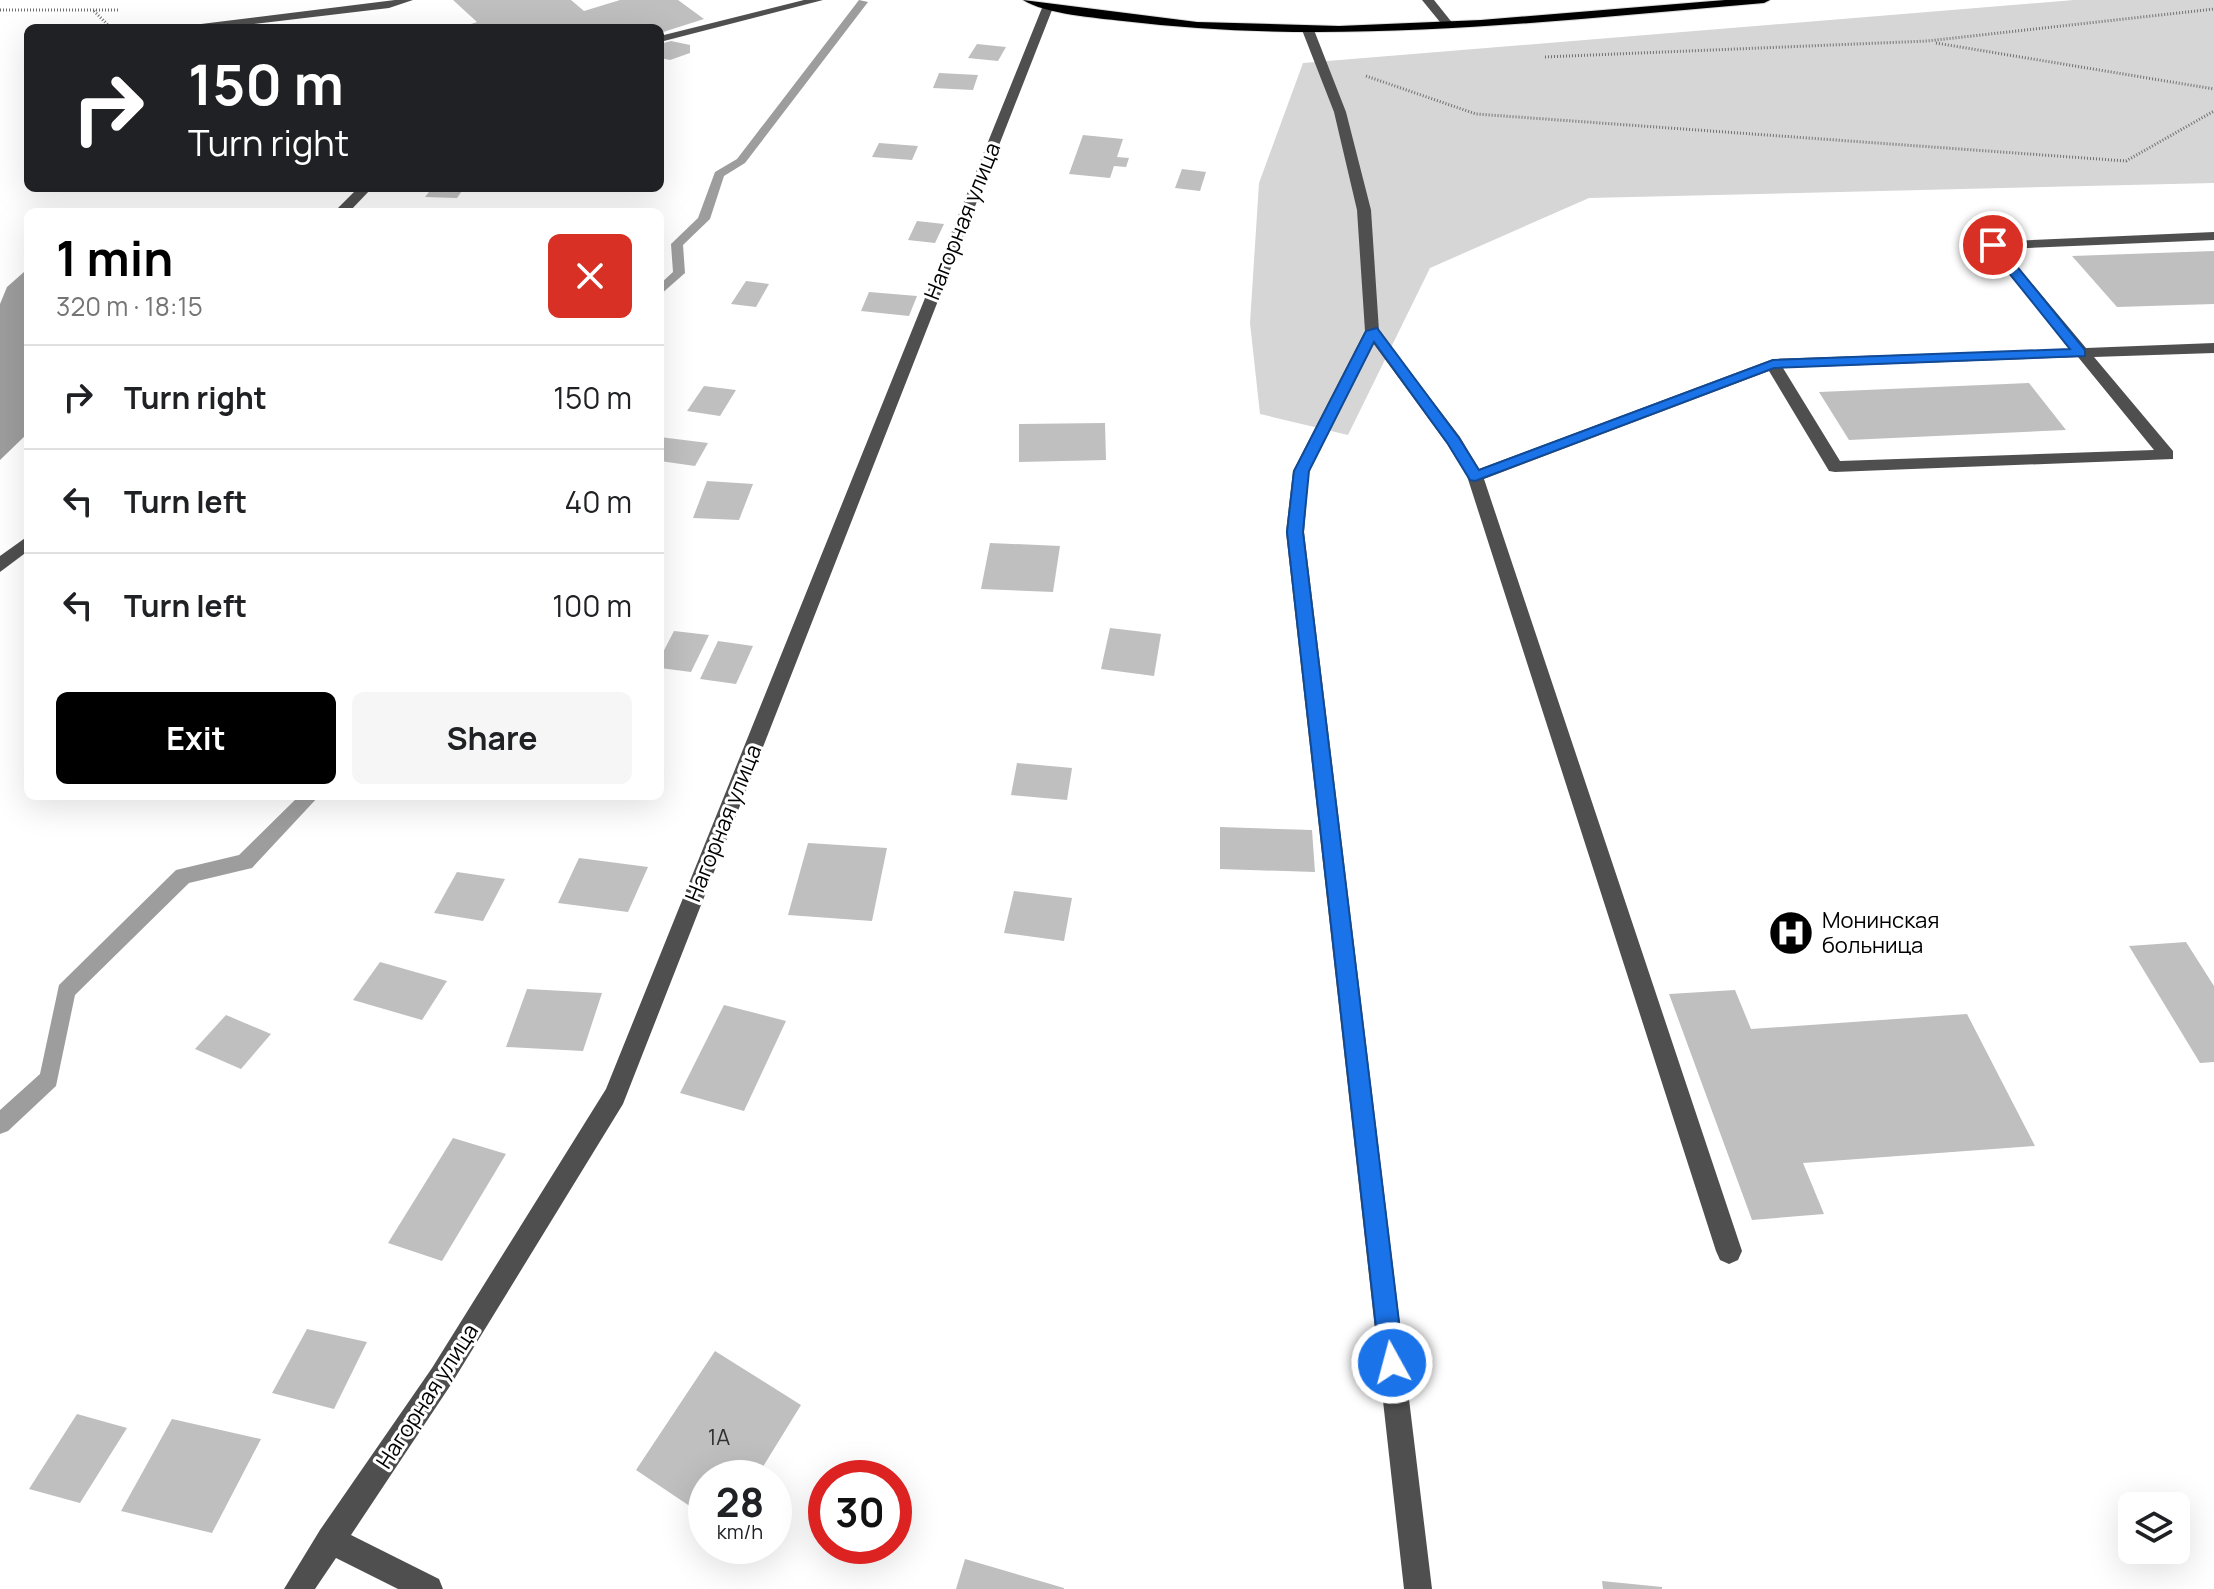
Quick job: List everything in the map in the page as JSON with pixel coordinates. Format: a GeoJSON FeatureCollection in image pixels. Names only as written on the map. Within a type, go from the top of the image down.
{"type":"FeatureCollection","features":[{"type":"Feature","properties":{"kind":"main road"},"geometry":{"type":"LineString","coordinates":[[1038,3],[1169,23],[1308,30],[1448,25],[1764,0]]}},
{"type":"Feature","properties":{"kind":"street"},"geometry":{"type":"LineString","coordinates":[[227,24],[389,5],[407,0]]}},
{"type":"Feature","properties":{"kind":"street"},"geometry":{"type":"LineString","coordinates":[[664,38],[817,0]]}},
{"type":"Feature","properties":{"kind":"street"},"geometry":{"type":"LineString","coordinates":[[1428,0],[1448,25]]}},
{"type":"Feature","properties":{"kind":"street","name":"Нагорная улица"},"geometry":{"type":"LineString","coordinates":[[298,1589],[441,1377],[615,1096],[1038,3]]}},
{"type":"Feature","properties":{"kind":"street"},"geometry":{"type":"LineString","coordinates":[[1308,30],[1340,112],[1364,210],[1372,331],[1301,471],[1295,532],[1418,1589]]}},
{"type":"Feature","properties":{"kind":"street"},"geometry":{"type":"LineString","coordinates":[[345,208],[361,192]]}},
{"type":"Feature","properties":{"kind":"street"},"geometry":{"type":"LineString","coordinates":[[1773,364],[1835,467],[2167,455],[1993,245],[2214,236]]}},
{"type":"Feature","properties":{"kind":"street"},"geometry":{"type":"LineString","coordinates":[[1372,331],[1454,441],[1475,476],[1729,1251]]}},
{"type":"Feature","properties":{"kind":"street"},"geometry":{"type":"LineString","coordinates":[[1475,476],[1773,364],[2214,348]]}},
{"type":"Feature","properties":{"kind":"street"},"geometry":{"type":"LineString","coordinates":[[0,566],[24,545]]}},
{"type":"Feature","properties":{"kind":"street"},"geometry":{"type":"LineString","coordinates":[[330,1540],[429,1589]]}},
{"type":"Feature","properties":{"kind":"path"},"geometry":{"type":"LineString","coordinates":[[1538,57],[1927,41],[2214,9]]}},
{"type":"Feature","properties":{"kind":"path"},"geometry":{"type":"LineString","coordinates":[[0,10],[120,10]]}},
{"type":"Feature","properties":{"kind":"path"},"geometry":{"type":"LineString","coordinates":[[93,10],[107,24]]}},
{"type":"Feature","properties":{"kind":"path"},"geometry":{"type":"LineString","coordinates":[[1927,41],[2214,89]]}},
{"type":"Feature","properties":{"kind":"path"},"geometry":{"type":"LineString","coordinates":[[1319,56],[1335,65],[1476,114],[2126,161],[2214,111]]}},
{"type":"Feature","properties":{"kind":"shaded area"},"geometry":{"type":"Polygon","coordinates":[[[2074,0],[2214,0],[2214,183],[1589,198],[1430,268],[1348,435],[1260,414],[1250,323],[1259,183],[1303,63],[2074,0]]]}},
{"type":"Feature","properties":{"kind":"shaded area"},"geometry":{"type":"Polygon","coordinates":[[[24,272],[24,437],[0,460],[0,304],[7,287],[24,272]]]}},
{"type":"Feature","properties":{"kind":"building"},"geometry":{"type":"Polygon","coordinates":[[[453,0],[571,0],[584,11],[620,0],[678,0],[704,19],[664,32],[664,24],[471,24],[477,22],[453,0]]]}},
{"type":"Feature","properties":{"kind":"building"},"geometry":{"type":"Polygon","coordinates":[[[671,41],[690,45],[690,53],[670,60],[664,59],[664,43],[671,41]]]}},
{"type":"Feature","properties":{"kind":"building"},"geometry":{"type":"Polygon","coordinates":[[[977,44],[1006,47],[998,61],[968,58],[977,44]]]}},
{"type":"Feature","properties":{"kind":"building"},"geometry":{"type":"Polygon","coordinates":[[[939,73],[978,75],[973,90],[933,88],[939,73]]]}},
{"type":"Feature","properties":{"kind":"building"},"geometry":{"type":"Polygon","coordinates":[[[1083,135],[1123,139],[1117,157],[1129,158],[1126,167],[1114,166],[1110,178],[1069,174],[1083,135]]]}},
{"type":"Feature","properties":{"kind":"building"},"geometry":{"type":"Polygon","coordinates":[[[879,143],[918,146],[912,160],[872,157],[879,143]]]}},
{"type":"Feature","properties":{"kind":"building"},"geometry":{"type":"Polygon","coordinates":[[[1182,169],[1206,172],[1200,191],[1175,188],[1182,169]]]}},
{"type":"Feature","properties":{"kind":"building"},"geometry":{"type":"Polygon","coordinates":[[[429,192],[461,192],[457,198],[425,197],[429,192]]]}},
{"type":"Feature","properties":{"kind":"building"},"geometry":{"type":"Polygon","coordinates":[[[917,221],[944,224],[935,243],[908,240],[917,221]]]}},
{"type":"Feature","properties":{"kind":"building"},"geometry":{"type":"Polygon","coordinates":[[[2214,251],[2214,304],[2117,307],[2072,256],[2214,251]]]}},
{"type":"Feature","properties":{"kind":"building"},"geometry":{"type":"Polygon","coordinates":[[[746,281],[769,284],[756,307],[731,304],[746,281]]]}},
{"type":"Feature","properties":{"kind":"building"},"geometry":{"type":"Polygon","coordinates":[[[869,292],[917,296],[909,316],[861,311],[869,292]]]}},
{"type":"Feature","properties":{"kind":"building"},"geometry":{"type":"Polygon","coordinates":[[[2029,383],[2066,430],[1849,440],[1819,392],[2029,383]]]}},
{"type":"Feature","properties":{"kind":"building"},"geometry":{"type":"Polygon","coordinates":[[[704,386],[736,390],[720,416],[687,411],[704,386]]]}},
{"type":"Feature","properties":{"kind":"building"},"geometry":{"type":"Polygon","coordinates":[[[1105,423],[1106,460],[1019,462],[1019,424],[1105,423]]]}},
{"type":"Feature","properties":{"kind":"building"},"geometry":{"type":"Polygon","coordinates":[[[664,438],[708,443],[695,466],[664,462],[664,438]]]}},
{"type":"Feature","properties":{"kind":"building"},"geometry":{"type":"Polygon","coordinates":[[[707,481],[753,484],[739,520],[693,518],[707,481]]]}},
{"type":"Feature","properties":{"kind":"building"},"geometry":{"type":"Polygon","coordinates":[[[990,543],[1060,546],[1053,592],[981,589],[990,543]]]}},
{"type":"Feature","properties":{"kind":"building"},"geometry":{"type":"Polygon","coordinates":[[[1110,628],[1161,634],[1154,676],[1101,669],[1110,628]]]}},
{"type":"Feature","properties":{"kind":"building"},"geometry":{"type":"Polygon","coordinates":[[[674,631],[709,635],[691,672],[664,669],[664,650],[674,631]]]}},
{"type":"Feature","properties":{"kind":"building"},"geometry":{"type":"Polygon","coordinates":[[[718,641],[753,646],[736,684],[700,679],[718,641]]]}},
{"type":"Feature","properties":{"kind":"building"},"geometry":{"type":"Polygon","coordinates":[[[1017,763],[1072,768],[1067,800],[1011,795],[1017,763]]]}},
{"type":"Feature","properties":{"kind":"building"},"geometry":{"type":"Polygon","coordinates":[[[1220,827],[1312,830],[1315,872],[1220,869],[1220,827]]]}},
{"type":"Feature","properties":{"kind":"building"},"geometry":{"type":"Polygon","coordinates":[[[808,843],[887,848],[872,921],[788,915],[808,843]]]}},
{"type":"Feature","properties":{"kind":"building"},"geometry":{"type":"Polygon","coordinates":[[[579,858],[648,867],[628,912],[558,903],[579,858]]]}},
{"type":"Feature","properties":{"kind":"building"},"geometry":{"type":"Polygon","coordinates":[[[457,872],[505,879],[483,921],[434,913],[457,872]]]}},
{"type":"Feature","properties":{"kind":"building"},"geometry":{"type":"Polygon","coordinates":[[[1014,891],[1072,898],[1064,941],[1004,933],[1014,891]]]}},
{"type":"Feature","properties":{"kind":"building"},"geometry":{"type":"Polygon","coordinates":[[[2186,942],[2214,986],[2214,1062],[2200,1063],[2129,946],[2186,942]]]}},
{"type":"Feature","properties":{"kind":"building"},"geometry":{"type":"Polygon","coordinates":[[[380,962],[447,981],[422,1020],[353,1000],[380,962]]]}},
{"type":"Feature","properties":{"kind":"building"},"geometry":{"type":"Polygon","coordinates":[[[527,989],[602,993],[583,1051],[506,1047],[527,989]]]}},
{"type":"Feature","properties":{"kind":"building"},"geometry":{"type":"Polygon","coordinates":[[[1735,990],[1751,1029],[1967,1014],[2035,1146],[1803,1163],[1824,1214],[1752,1220],[1669,994],[1735,990]]]}},
{"type":"Feature","properties":{"kind":"building"},"geometry":{"type":"Polygon","coordinates":[[[724,1005],[786,1021],[744,1111],[680,1093],[724,1005]]]}},
{"type":"Feature","properties":{"kind":"building"},"geometry":{"type":"Polygon","coordinates":[[[226,1015],[271,1034],[241,1069],[195,1049],[226,1015]]]}},
{"type":"Feature","properties":{"kind":"building"},"geometry":{"type":"Polygon","coordinates":[[[453,1138],[506,1154],[442,1261],[388,1243],[453,1138]]]}},
{"type":"Feature","properties":{"kind":"building"},"geometry":{"type":"Polygon","coordinates":[[[307,1329],[367,1342],[334,1409],[272,1393],[307,1329]]]}},
{"type":"Feature","properties":{"kind":"building"},"geometry":{"type":"Polygon","coordinates":[[[715,1351],[801,1405],[767,1460],[688,1460],[688,1505],[636,1470],[715,1351]]]}},
{"type":"Feature","properties":{"kind":"building"},"geometry":{"type":"Polygon","coordinates":[[[77,1414],[127,1428],[80,1503],[29,1489],[77,1414]]]}},
{"type":"Feature","properties":{"kind":"building"},"geometry":{"type":"Polygon","coordinates":[[[172,1419],[261,1439],[212,1533],[121,1511],[172,1419]]]}},
{"type":"Feature","properties":{"kind":"building"},"geometry":{"type":"Polygon","coordinates":[[[965,1559],[1064,1588],[1064,1589],[956,1589],[965,1559]]]}},
{"type":"Feature","properties":{"kind":"building"},"geometry":{"type":"Polygon","coordinates":[[[1602,1581],[1662,1587],[1662,1589],[1603,1589],[1602,1581]]]}},
{"type":"Feature","properties":{"kind":"waterway"},"geometry":{"type":"LineString","coordinates":[[664,287],[679,273],[677,244],[704,219],[719,174],[741,161],[863,2]]}},
{"type":"Feature","properties":{"kind":"waterway"},"geometry":{"type":"LineString","coordinates":[[0,1124],[49,1079],[66,991],[183,876],[245,862],[306,800]]}},
{"type":"Feature","properties":{"kind":"place","name":"Монинская больница"},"geometry":{"type":"Point","coordinates":[1791,933]}},
{"type":"Feature","properties":{"kind":"route"},"geometry":{"type":"LineString","coordinates":[[1392,1363],[1295,532],[1301,471],[1372,331],[1454,441],[1475,476],[1773,364],[2080,353],[1993,245]]}}]}
